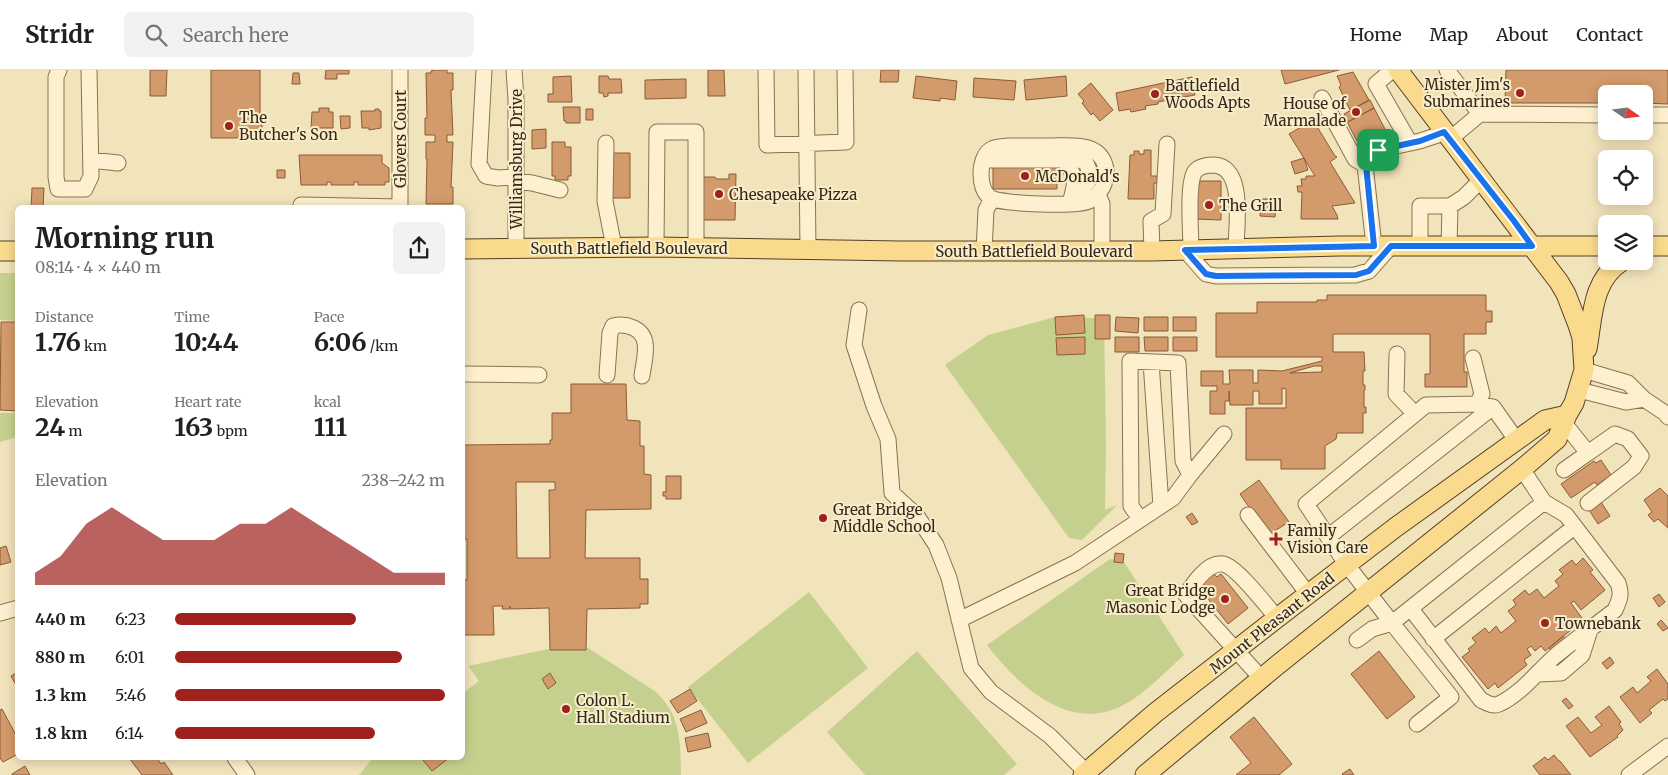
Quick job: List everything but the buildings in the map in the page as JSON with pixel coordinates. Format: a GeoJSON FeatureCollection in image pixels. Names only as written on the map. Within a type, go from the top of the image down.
{"type":"FeatureCollection","features":[{"type":"Feature","properties":{"kind":"main road"},"geometry":{"type":"LineString","coordinates":[[1398,70],[1555,275],[1566,294],[1582,338],[1584,368]]}},
{"type":"Feature","properties":{"kind":"main road","name":"South Battlefield Boulevard"},"geometry":{"type":"LineString","coordinates":[[465,249],[696,247],[984,251],[1188,250],[1382,246],[1598,246]]}},
{"type":"Feature","properties":{"kind":"main road"},"geometry":{"type":"LineString","coordinates":[[1653,246],[1668,246]]}},
{"type":"Feature","properties":{"kind":"main road"},"geometry":{"type":"LineString","coordinates":[[0,251],[15,252]]}},
{"type":"Feature","properties":{"kind":"main road"},"geometry":{"type":"LineString","coordinates":[[1145,775],[1557,439],[1579,390],[1597,292],[1610,270]]}},
{"type":"Feature","properties":{"kind":"main road","name":"Mount Pleasant Road"},"geometry":{"type":"LineString","coordinates":[[1086,774],[1155,713],[1396,528],[1545,420],[1565,419]]}},
{"type":"Feature","properties":{"kind":"main road"},"geometry":{"type":"LineString","coordinates":[[1393,573],[1440,523],[1485,488],[1511,462],[1517,450],[1517,441]]}},
{"type":"Feature","properties":{"kind":"street"},"geometry":{"type":"LineString","coordinates":[[59,70],[56,77],[56,177],[58,189],[85,189],[90,176],[89,70]]}},
{"type":"Feature","properties":{"kind":"street","name":"Glovers Court"},"geometry":{"type":"LineString","coordinates":[[400,70],[400,205]]}},
{"type":"Feature","properties":{"kind":"street"},"geometry":{"type":"LineString","coordinates":[[484,70],[479,164],[486,176],[516,179],[560,190]]}},
{"type":"Feature","properties":{"kind":"street","name":"Williamsburg Drive"},"geometry":{"type":"LineString","coordinates":[[514,70],[516,99],[516,248]]}},
{"type":"Feature","properties":{"kind":"street"},"geometry":{"type":"LineString","coordinates":[[766,70],[767,145],[846,142],[845,70]]}},
{"type":"Feature","properties":{"kind":"street"},"geometry":{"type":"LineString","coordinates":[[806,70],[808,249]]}},
{"type":"Feature","properties":{"kind":"street"},"geometry":{"type":"LineString","coordinates":[[1392,70],[1376,84],[1410,143]]}},
{"type":"Feature","properties":{"kind":"street"},"geometry":{"type":"LineString","coordinates":[[1447,70],[1480,114]]}},
{"type":"Feature","properties":{"kind":"street"},"geometry":{"type":"LineString","coordinates":[[1322,98],[1355,159],[1366,165]]}},
{"type":"Feature","properties":{"kind":"street"},"geometry":{"type":"LineString","coordinates":[[1236,249],[1236,185],[1229,171],[1219,166],[1206,165],[1200,167],[1194,173],[1191,185],[1188,250],[1206,274],[1216,276],[1356,275],[1369,271],[1382,246],[1366,165],[1378,150],[1447,136],[1480,114],[1598,115]]}},
{"type":"Feature","properties":{"kind":"street"},"geometry":{"type":"LineString","coordinates":[[1653,115],[1668,115]]}},
{"type":"Feature","properties":{"kind":"street"},"geometry":{"type":"LineString","coordinates":[[656,247],[656,132],[696,132],[696,247]]}},
{"type":"Feature","properties":{"kind":"street"},"geometry":{"type":"LineString","coordinates":[[606,143],[605,201],[614,247]]}},
{"type":"Feature","properties":{"kind":"street"},"geometry":{"type":"LineString","coordinates":[[1152,250],[1151,221],[1163,214],[1167,144]]}},
{"type":"Feature","properties":{"kind":"street"},"geometry":{"type":"LineString","coordinates":[[1082,146],[1095,151],[1103,158],[1106,170],[1104,185],[1098,194],[1089,201],[1070,203],[1018,203],[992,199],[984,193],[981,184],[984,156],[991,149],[997,148],[1082,146]]}},
{"type":"Feature","properties":{"kind":"street"},"geometry":{"type":"LineString","coordinates":[[91,160],[118,162]]}},
{"type":"Feature","properties":{"kind":"street"},"geometry":{"type":"LineString","coordinates":[[984,160],[1064,160],[1074,174],[1075,186],[1070,203]]}},
{"type":"Feature","properties":{"kind":"street"},"geometry":{"type":"LineString","coordinates":[[1420,246],[1420,206],[1450,206],[1464,197],[1481,180]]}},
{"type":"Feature","properties":{"kind":"street"},"geometry":{"type":"LineString","coordinates":[[1098,194],[1102,204],[1102,250]]}},
{"type":"Feature","properties":{"kind":"street"},"geometry":{"type":"LineString","coordinates":[[984,251],[986,210],[992,199]]}},
{"type":"Feature","properties":{"kind":"street"},"geometry":{"type":"LineString","coordinates":[[1449,246],[1450,206]]}},
{"type":"Feature","properties":{"kind":"street"},"geometry":{"type":"LineString","coordinates":[[859,310],[854,345],[874,406],[888,439],[892,493],[916,516],[936,544],[949,578],[971,668],[991,692],[1050,736],[1086,774]]}},
{"type":"Feature","properties":{"kind":"street"},"geometry":{"type":"LineString","coordinates":[[607,375],[610,333],[613,326],[620,324],[630,325],[640,333],[645,342],[642,376]]}},
{"type":"Feature","properties":{"kind":"street"},"geometry":{"type":"LineString","coordinates":[[1397,354],[1396,394],[1415,414]]}},
{"type":"Feature","properties":{"kind":"street"},"geometry":{"type":"LineString","coordinates":[[1473,358],[1482,394],[1477,404]]}},
{"type":"Feature","properties":{"kind":"street"},"geometry":{"type":"LineString","coordinates":[[1140,520],[1132,506],[1130,361],[1178,363],[1183,461],[1190,475]]}},
{"type":"Feature","properties":{"kind":"street"},"geometry":{"type":"LineString","coordinates":[[1151,362],[1161,506]]}},
{"type":"Feature","properties":{"kind":"street"},"geometry":{"type":"LineString","coordinates":[[1584,368],[1628,383],[1644,399],[1667,413]]}},
{"type":"Feature","properties":{"kind":"street"},"geometry":{"type":"LineString","coordinates":[[465,374],[539,375]]}},
{"type":"Feature","properties":{"kind":"street"},"geometry":{"type":"LineString","coordinates":[[1579,390],[1626,402],[1644,399]]}},
{"type":"Feature","properties":{"kind":"street"},"geometry":{"type":"LineString","coordinates":[[1417,724],[1451,697],[1347,565],[1306,504],[1426,405],[1477,404],[1493,407],[1517,441]]}},
{"type":"Feature","properties":{"kind":"street"},"geometry":{"type":"LineString","coordinates":[[1328,537],[1493,407]]}},
{"type":"Feature","properties":{"kind":"street"},"geometry":{"type":"LineString","coordinates":[[1565,419],[1588,452]]}},
{"type":"Feature","properties":{"kind":"street"},"geometry":{"type":"LineString","coordinates":[[958,620],[1075,563],[1161,506],[1172,498],[1224,434]]}},
{"type":"Feature","properties":{"kind":"street"},"geometry":{"type":"LineString","coordinates":[[1564,470],[1615,434],[1628,439],[1640,456],[1634,467],[1588,503]]}},
{"type":"Feature","properties":{"kind":"street"},"geometry":{"type":"LineString","coordinates":[[1411,609],[1481,700],[1497,705],[1509,698],[1538,674],[1547,655],[1573,634],[1590,630],[1615,610],[1620,600],[1621,591],[1618,583],[1566,515],[1544,502],[1522,469]]}},
{"type":"Feature","properties":{"kind":"street"},"geometry":{"type":"LineString","coordinates":[[1357,640],[1372,629],[1392,623],[1411,609],[1544,502]]}},
{"type":"Feature","properties":{"kind":"street"},"geometry":{"type":"LineString","coordinates":[[1248,515],[1308,594]]}},
{"type":"Feature","properties":{"kind":"street"},"geometry":{"type":"LineString","coordinates":[[1433,639],[1574,527]]}},
{"type":"Feature","properties":{"kind":"street"},"geometry":{"type":"LineString","coordinates":[[1262,679],[1186,595],[1193,584],[1211,567],[1222,564],[1234,569],[1277,618]]}},
{"type":"Feature","properties":{"kind":"street"},"geometry":{"type":"LineString","coordinates":[[0,613],[15,609]]}},
{"type":"Feature","properties":{"kind":"street"},"geometry":{"type":"LineString","coordinates":[[1538,674],[1561,673],[1582,656],[1590,630]]}},
{"type":"Feature","properties":{"kind":"street"},"geometry":{"type":"LineString","coordinates":[[1629,775],[1666,754]]}},
{"type":"Feature","properties":{"kind":"street"},"geometry":{"type":"LineString","coordinates":[[236,760],[247,775]]}},
{"type":"Feature","properties":{"kind":"green space"},"geometry":{"type":"Polygon","coordinates":[[[0,273],[15,273],[15,321],[0,320],[0,273]]]}},
{"type":"Feature","properties":{"kind":"green space"},"geometry":{"type":"Polygon","coordinates":[[[1059,316],[1104,319],[1105,510],[1117,505],[1082,540],[1069,538],[945,365],[988,335],[1059,316]]]}},
{"type":"Feature","properties":{"kind":"green space"},"geometry":{"type":"Polygon","coordinates":[[[0,413],[15,413],[15,438],[0,442],[0,413]]]}},
{"type":"Feature","properties":{"kind":"green space"},"geometry":{"type":"Polygon","coordinates":[[[1110,559],[1124,562],[1184,655],[1148,688],[1125,704],[1105,712],[1085,714],[1066,710],[1047,702],[1030,690],[1014,676],[987,645],[1110,559]]]}},
{"type":"Feature","properties":{"kind":"green space"},"geometry":{"type":"Polygon","coordinates":[[[809,592],[868,668],[748,763],[688,687],[809,592]]]}},
{"type":"Feature","properties":{"kind":"green space","name":"Colon L. Hall Stadium"},"geometry":{"type":"Polygon","coordinates":[[[588,648],[656,692],[671,711],[675,721],[680,741],[681,775],[359,775],[371,760],[465,760],[465,692],[479,681],[468,666],[548,649],[588,648]]]}},
{"type":"Feature","properties":{"kind":"green space"},"geometry":{"type":"Polygon","coordinates":[[[917,651],[1017,764],[1004,775],[865,775],[827,732],[917,651]]]}},
{"type":"Feature","properties":{"kind":"place","name":"Mister Jim's Submarines"},"geometry":{"type":"Point","coordinates":[1520,93]}},
{"type":"Feature","properties":{"kind":"place","name":"Battlefield Woods Apts"},"geometry":{"type":"Point","coordinates":[1155,94]}},
{"type":"Feature","properties":{"kind":"place","name":"House of Marmalade"},"geometry":{"type":"Point","coordinates":[1356,112]}},
{"type":"Feature","properties":{"kind":"place","name":"The Butcher's Son"},"geometry":{"type":"Point","coordinates":[229,126]}},
{"type":"Feature","properties":{"kind":"place","name":"McDonald's"},"geometry":{"type":"Point","coordinates":[1025,176]}},
{"type":"Feature","properties":{"kind":"place","name":"Chesapeake Pizza"},"geometry":{"type":"Point","coordinates":[719,194]}},
{"type":"Feature","properties":{"kind":"place","name":"The Grill"},"geometry":{"type":"Point","coordinates":[1209,205]}},
{"type":"Feature","properties":{"kind":"place","name":"Great Bridge Middle School"},"geometry":{"type":"Point","coordinates":[823,518]}},
{"type":"Feature","properties":{"kind":"place","name":"Family Vision Care"},"geometry":{"type":"Point","coordinates":[1276,539]}},
{"type":"Feature","properties":{"kind":"place","name":"Great Bridge Masonic Lodge"},"geometry":{"type":"Point","coordinates":[1225,599]}},
{"type":"Feature","properties":{"kind":"place","name":"Townebank"},"geometry":{"type":"Point","coordinates":[1545,623]}},
{"type":"Feature","properties":{"kind":"place","name":"Colon L. Hall Stadium"},"geometry":{"type":"Point","coordinates":[566,709]}},
{"type":"Feature","properties":{"kind":"route"},"geometry":{"type":"LineString","coordinates":[[1444,132],[1532,246],[1391,246],[1369,271],[1356,275],[1216,276],[1206,274],[1185,250],[1374,246],[1366,165],[1378,150],[1420,141],[1444,132]]}}]}
